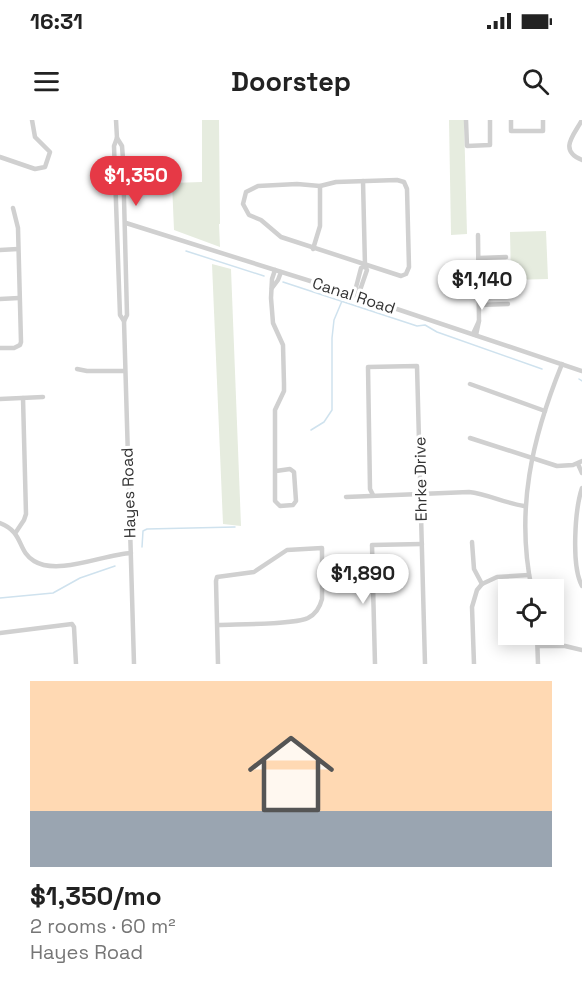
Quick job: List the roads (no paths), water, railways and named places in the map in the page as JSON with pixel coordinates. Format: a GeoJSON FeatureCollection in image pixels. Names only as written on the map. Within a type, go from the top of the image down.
{"type":"FeatureCollection","features":[{"type":"Feature","properties":{"kind":"street"},"geometry":{"type":"LineString","coordinates":[[0,157],[35,170],[45,167],[50,152],[35,137],[32,120]]}},
{"type":"Feature","properties":{"kind":"street","name":"Hayes Road"},"geometry":{"type":"LineString","coordinates":[[116,120],[114,191],[120,315],[124,321]]}},
{"type":"Feature","properties":{"kind":"street"},"geometry":{"type":"LineString","coordinates":[[466,120],[467,146],[490,145],[490,120]]}},
{"type":"Feature","properties":{"kind":"street"},"geometry":{"type":"LineString","coordinates":[[511,120],[511,131],[543,131],[543,120]]}},
{"type":"Feature","properties":{"kind":"street"},"geometry":{"type":"LineString","coordinates":[[582,120],[571,135],[569,143],[572,153],[582,160]]}},
{"type":"Feature","properties":{"kind":"street","name":"Hayes Road"},"geometry":{"type":"LineString","coordinates":[[117,138],[122,146],[125,192],[127,315],[124,321],[124,371],[135,664]]}},
{"type":"Feature","properties":{"kind":"street"},"geometry":{"type":"LineString","coordinates":[[399,180],[404,182],[407,189],[409,267],[403,276],[396,276],[278,236],[261,220],[249,215],[243,204],[246,192],[258,186],[297,184],[320,186],[336,182],[363,181],[399,180]]}},
{"type":"Feature","properties":{"kind":"street"},"geometry":{"type":"LineString","coordinates":[[356,295],[367,270],[365,266],[363,181]]}},
{"type":"Feature","properties":{"kind":"street"},"geometry":{"type":"LineString","coordinates":[[314,249],[320,226],[320,186]]}},
{"type":"Feature","properties":{"kind":"street"},"geometry":{"type":"LineString","coordinates":[[114,191],[125,192]]}},
{"type":"Feature","properties":{"kind":"street"},"geometry":{"type":"LineString","coordinates":[[0,348],[14,348],[20,345],[18,228],[14,208]]}},
{"type":"Feature","properties":{"kind":"street","name":"Canal Road"},"geometry":{"type":"LineString","coordinates":[[126,223],[356,295],[582,370]]}},
{"type":"Feature","properties":{"kind":"street"},"geometry":{"type":"LineString","coordinates":[[475,335],[480,305],[478,236]]}},
{"type":"Feature","properties":{"kind":"street"},"geometry":{"type":"LineString","coordinates":[[0,250],[18,249]]}},
{"type":"Feature","properties":{"kind":"street"},"geometry":{"type":"LineString","coordinates":[[117,257],[127,260]]}},
{"type":"Feature","properties":{"kind":"street"},"geometry":{"type":"LineString","coordinates":[[478,258],[507,257]]}},
{"type":"Feature","properties":{"kind":"street"},"geometry":{"type":"LineString","coordinates":[[276,471],[290,469],[295,473],[296,501],[293,505],[280,506],[276,503],[275,410],[284,391],[284,376],[283,345],[273,324],[270,298],[272,288],[278,280],[278,271]]}},
{"type":"Feature","properties":{"kind":"street"},"geometry":{"type":"LineString","coordinates":[[0,298],[19,298]]}},
{"type":"Feature","properties":{"kind":"street"},"geometry":{"type":"LineString","coordinates":[[480,305],[508,304]]}},
{"type":"Feature","properties":{"kind":"street"},"geometry":{"type":"LineString","coordinates":[[530,579],[524,506],[532,458],[545,411],[562,364]]}},
{"type":"Feature","properties":{"kind":"street","name":"Ehrke Drive"},"geometry":{"type":"LineString","coordinates":[[373,495],[370,489],[368,367],[417,366],[425,664]]}},
{"type":"Feature","properties":{"kind":"street"},"geometry":{"type":"LineString","coordinates":[[77,369],[124,371]]}},
{"type":"Feature","properties":{"kind":"street"},"geometry":{"type":"LineString","coordinates":[[470,384],[545,411]]}},
{"type":"Feature","properties":{"kind":"street"},"geometry":{"type":"LineString","coordinates":[[16,532],[26,514],[23,398]]}},
{"type":"Feature","properties":{"kind":"street"},"geometry":{"type":"LineString","coordinates":[[0,399],[44,398]]}},
{"type":"Feature","properties":{"kind":"street"},"geometry":{"type":"LineString","coordinates":[[470,438],[557,466],[580,462],[582,472]]}},
{"type":"Feature","properties":{"kind":"street"},"geometry":{"type":"LineString","coordinates":[[582,488],[577,503],[576,558],[578,578],[582,586]]}},
{"type":"Feature","properties":{"kind":"street"},"geometry":{"type":"LineString","coordinates":[[346,497],[477,493],[502,502],[524,506]]}},
{"type":"Feature","properties":{"kind":"street"},"geometry":{"type":"LineString","coordinates":[[0,523],[16,532],[29,557],[43,565],[57,566],[99,560],[109,555],[131,553]]}},
{"type":"Feature","properties":{"kind":"street"},"geometry":{"type":"LineString","coordinates":[[472,542],[474,569],[482,584]]}},
{"type":"Feature","properties":{"kind":"street"},"geometry":{"type":"LineString","coordinates":[[375,664],[372,545],[422,544]]}},
{"type":"Feature","properties":{"kind":"street"},"geometry":{"type":"LineString","coordinates":[[217,625],[297,621],[312,616],[320,606],[322,599],[322,548],[287,550],[251,573],[219,575],[216,581],[217,625],[218,664]]}},
{"type":"Feature","properties":{"kind":"street"},"geometry":{"type":"LineString","coordinates":[[474,664],[472,602],[482,584],[503,575],[529,575]]}},
{"type":"Feature","properties":{"kind":"street"},"geometry":{"type":"LineString","coordinates":[[0,633],[72,624],[76,664]]}},
{"type":"Feature","properties":{"kind":"street"},"geometry":{"type":"LineString","coordinates":[[538,664],[538,646],[565,646],[582,650]]}},
{"type":"Feature","properties":{"kind":"waterway"},"geometry":{"type":"LineString","coordinates":[[186,251],[264,276]]}},
{"type":"Feature","properties":{"kind":"waterway"},"geometry":{"type":"LineString","coordinates":[[283,282],[417,326],[425,325],[437,332],[542,369]]}},
{"type":"Feature","properties":{"kind":"waterway"},"geometry":{"type":"LineString","coordinates":[[311,430],[324,422],[332,410],[332,338],[334,320],[342,301]]}},
{"type":"Feature","properties":{"kind":"waterway"},"geometry":{"type":"LineString","coordinates":[[142,547],[143,531],[147,529],[235,527]]}},
{"type":"Feature","properties":{"kind":"waterway"},"geometry":{"type":"LineString","coordinates":[[0,598],[53,593],[80,578],[115,566]]}}]}
